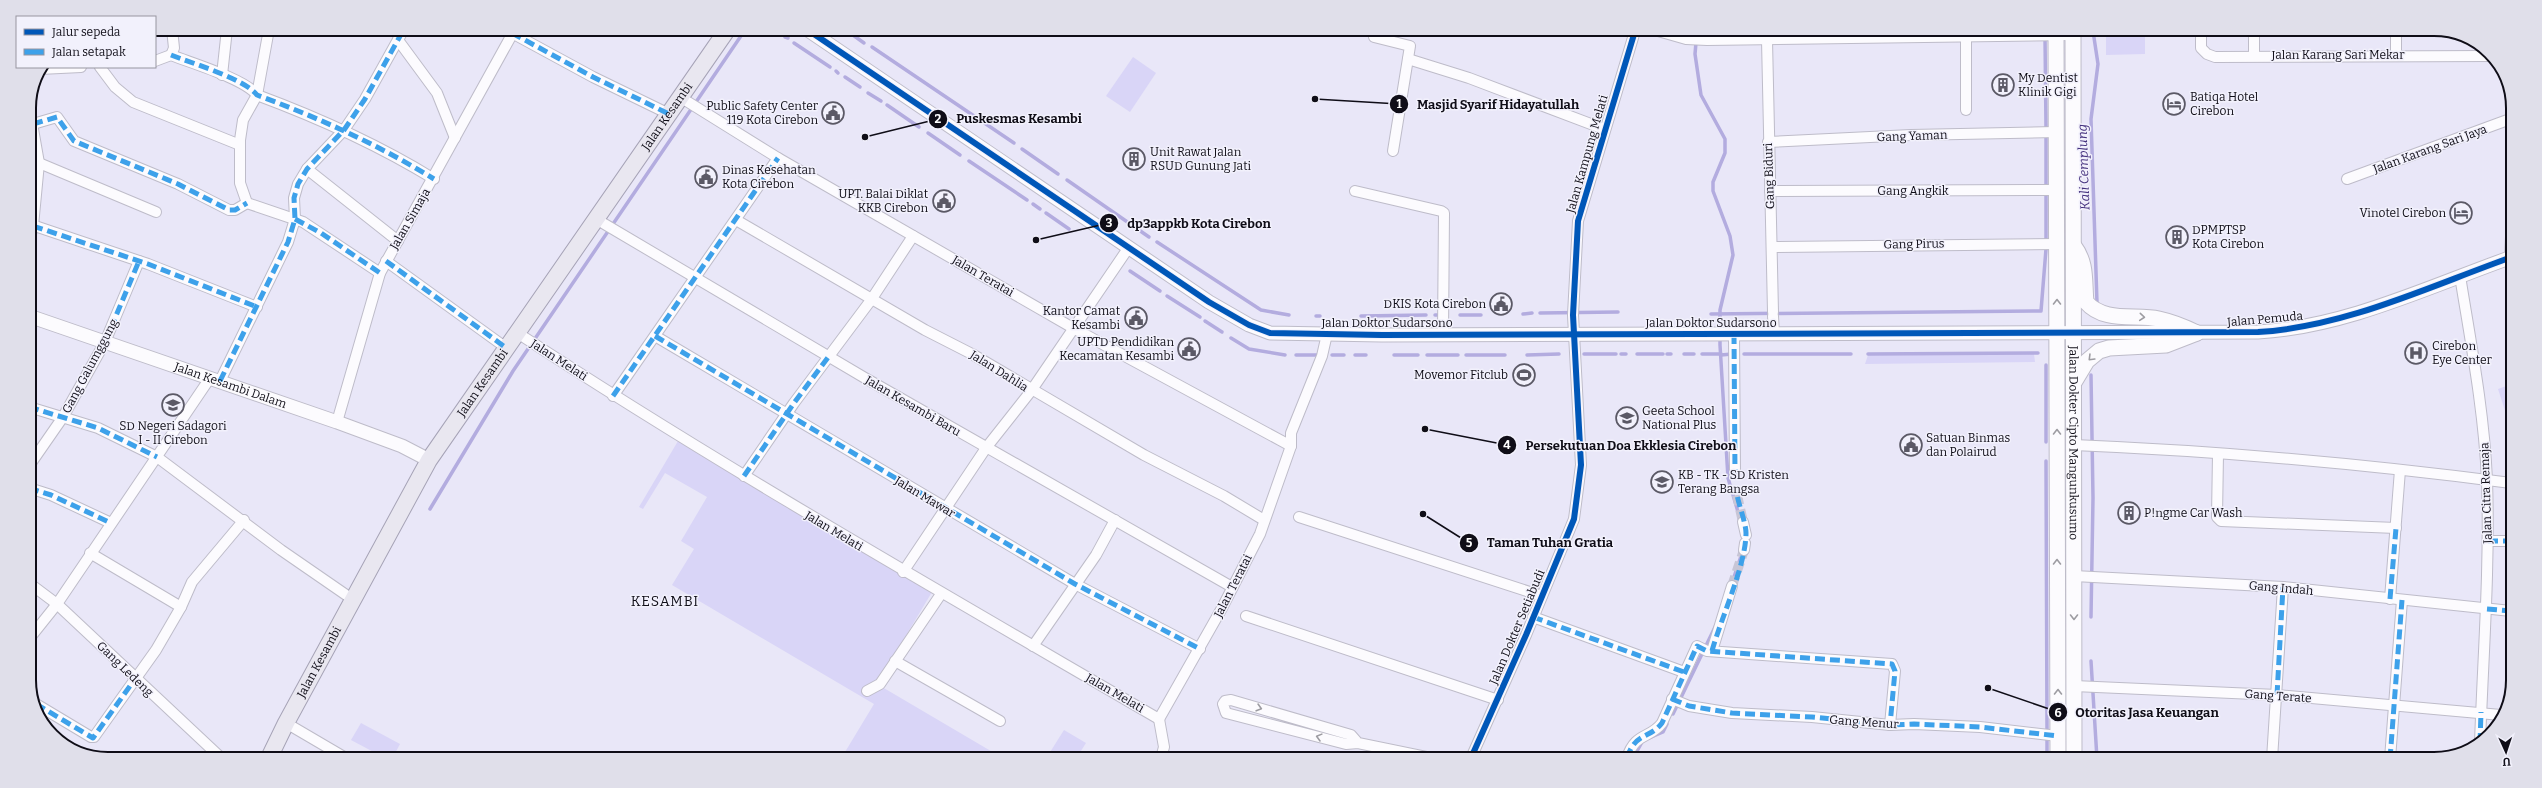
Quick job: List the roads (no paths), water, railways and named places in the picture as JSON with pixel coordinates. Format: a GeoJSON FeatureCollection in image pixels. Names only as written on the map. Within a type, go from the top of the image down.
{"type":"FeatureCollection","features":[{"type":"Feature","properties":{"kind":"main road","name":"Jalan Kesambi"},"geometry":{"type":"LineString","coordinates":[[272,752],[352,599],[429,460],[505,348],[521,335],[601,221],[669,114],[684,100],[723,36]]}},
{"type":"Feature","properties":{"kind":"main road","name":"Jalan Dokter Cipto Mangunkusumo"},"geometry":{"type":"LineString","coordinates":[[2056,36],[2058,752]]}},
{"type":"Feature","properties":{"kind":"main road","name":"Jalan Dokter Cipto Mangunkusumo"},"geometry":{"type":"LineString","coordinates":[[2073,36],[2072,244],[2074,332],[2077,378],[2080,686],[2075,752]]}},
{"type":"Feature","properties":{"kind":"main road"},"geometry":{"type":"LineString","coordinates":[[2072,244],[2081,255],[2084,266],[2087,303],[2103,315],[2160,319],[2197,333]]}},
{"type":"Feature","properties":{"kind":"main road"},"geometry":{"type":"LineString","coordinates":[[2077,378],[2092,356],[2108,348],[2166,345],[2197,333]]}},
{"type":"Feature","properties":{"kind":"street"},"geometry":{"type":"LineString","coordinates":[[171,55],[174,48],[173,36]]}},
{"type":"Feature","properties":{"kind":"street"},"geometry":{"type":"LineString","coordinates":[[222,75],[226,36]]}},
{"type":"Feature","properties":{"kind":"street"},"geometry":{"type":"LineString","coordinates":[[247,203],[240,183],[240,145],[243,120],[257,95],[267,36]]}},
{"type":"Feature","properties":{"kind":"street"},"geometry":{"type":"LineString","coordinates":[[36,630],[57,604],[90,553],[157,457],[215,379],[257,307],[288,242],[295,219],[295,195],[307,169],[344,130],[365,99],[400,36]]}},
{"type":"Feature","properties":{"kind":"street","name":"Jalan Simaja"},"geometry":{"type":"LineString","coordinates":[[338,422],[380,273],[434,179],[510,36]]}},
{"type":"Feature","properties":{"kind":"street"},"geometry":{"type":"LineString","coordinates":[[522,36],[593,77],[669,114]]}},
{"type":"Feature","properties":{"kind":"street","name":"Jalan Doktor Sudarsono"},"geometry":{"type":"LineString","coordinates":[[817,36],[1209,302],[1249,326],[1261,331],[1279,334],[1774,334],[2057,332]]}},
{"type":"Feature","properties":{"kind":"street","name":"Jalan Kampung Melati"},"geometry":{"type":"LineString","coordinates":[[1573,334],[1578,221],[1604,129],[1633,36]]}},
{"type":"Feature","properties":{"kind":"street"},"geometry":{"type":"LineString","coordinates":[[1685,36],[1707,40],[1767,40],[1818,36]]}},
{"type":"Feature","properties":{"kind":"street"},"geometry":{"type":"LineString","coordinates":[[1966,36],[1966,110]]}},
{"type":"Feature","properties":{"kind":"street","name":"Jalan Karang Sari Mekar"},"geometry":{"type":"LineString","coordinates":[[2201,36],[2202,48],[2207,54],[2215,56],[2484,56]]}},
{"type":"Feature","properties":{"kind":"street"},"geometry":{"type":"LineString","coordinates":[[2254,36],[2254,55]]}},
{"type":"Feature","properties":{"kind":"street"},"geometry":{"type":"LineString","coordinates":[[2396,36],[2396,55]]}},
{"type":"Feature","properties":{"kind":"street"},"geometry":{"type":"LineString","coordinates":[[1374,37],[1410,46],[1393,151]]}},
{"type":"Feature","properties":{"kind":"street"},"geometry":{"type":"LineString","coordinates":[[398,40],[437,93],[456,138]]}},
{"type":"Feature","properties":{"kind":"street","name":"Gang Biduri"},"geometry":{"type":"LineString","coordinates":[[1767,40],[1768,142],[1774,334]]}},
{"type":"Feature","properties":{"kind":"street"},"geometry":{"type":"LineString","coordinates":[[156,61],[171,55],[248,86],[257,95],[300,110],[397,155],[434,179]]}},
{"type":"Feature","properties":{"kind":"street"},"geometry":{"type":"LineString","coordinates":[[1408,59],[1469,78],[1604,129]]}},
{"type":"Feature","properties":{"kind":"street"},"geometry":{"type":"LineString","coordinates":[[48,69],[60,68]]}},
{"type":"Feature","properties":{"kind":"street"},"geometry":{"type":"LineString","coordinates":[[101,68],[115,87],[133,102],[240,145]]}},
{"type":"Feature","properties":{"kind":"street","name":"Jalan Teratai"},"geometry":{"type":"LineString","coordinates":[[684,100],[778,158],[1073,328],[1290,446]]}},
{"type":"Feature","properties":{"kind":"street"},"geometry":{"type":"LineString","coordinates":[[36,127],[58,117],[74,141],[178,184],[229,210],[235,210],[247,203],[295,219],[322,233],[380,273]]}},
{"type":"Feature","properties":{"kind":"street","name":"Jalan Karang Sari Jaya"},"geometry":{"type":"LineString","coordinates":[[2347,179],[2506,121]]}},
{"type":"Feature","properties":{"kind":"street","name":"Gang Yaman"},"geometry":{"type":"LineString","coordinates":[[1768,142],[1911,134],[2056,132]]}},
{"type":"Feature","properties":{"kind":"street"},"geometry":{"type":"LineString","coordinates":[[36,148],[39,163],[36,186]]}},
{"type":"Feature","properties":{"kind":"street"},"geometry":{"type":"LineString","coordinates":[[613,396],[778,158]]}},
{"type":"Feature","properties":{"kind":"street"},"geometry":{"type":"LineString","coordinates":[[39,163],[156,212]]}},
{"type":"Feature","properties":{"kind":"street"},"geometry":{"type":"LineString","coordinates":[[307,169],[398,241]]}},
{"type":"Feature","properties":{"kind":"street","name":"Gang Angkik"},"geometry":{"type":"LineString","coordinates":[[1770,191],[2056,190]]}},
{"type":"Feature","properties":{"kind":"street"},"geometry":{"type":"LineString","coordinates":[[1356,191],[1441,211],[1444,213],[1443,334]]}},
{"type":"Feature","properties":{"kind":"street","name":"Jalan Dahlia"},"geometry":{"type":"LineString","coordinates":[[736,220],[871,300],[972,354],[1030,390],[1144,455],[1224,496],[1264,520]]}},
{"type":"Feature","properties":{"kind":"street","name":"Jalan Kesambi Baru"},"geometry":{"type":"LineString","coordinates":[[601,221],[695,278],[986,448],[1232,587]]}},
{"type":"Feature","properties":{"kind":"street"},"geometry":{"type":"LineString","coordinates":[[36,227],[139,261],[257,307]]}},
{"type":"Feature","properties":{"kind":"street"},"geometry":{"type":"LineString","coordinates":[[744,476],[829,356],[871,300],[913,236]]}},
{"type":"Feature","properties":{"kind":"street","name":"Gang Pirus"},"geometry":{"type":"LineString","coordinates":[[1772,247],[2056,244]]}},
{"type":"Feature","properties":{"kind":"street"},"geometry":{"type":"LineString","coordinates":[[903,572],[986,448],[1030,390],[1129,247]]}},
{"type":"Feature","properties":{"kind":"street","name":"Jalan Pemuda"},"geometry":{"type":"LineString","coordinates":[[2057,332],[2197,333],[2290,330],[2323,323],[2506,259]]}},
{"type":"Feature","properties":{"kind":"street","name":"Gang Galumggung"},"geometry":{"type":"LineString","coordinates":[[36,456],[63,417],[105,342],[139,261]]}},
{"type":"Feature","properties":{"kind":"street"},"geometry":{"type":"LineString","coordinates":[[386,261],[505,348]]}},
{"type":"Feature","properties":{"kind":"street","name":"Jalan Citra Remaja"},"geometry":{"type":"LineString","coordinates":[[2460,276],[2478,378],[2487,480],[2487,609],[2480,735]]}},
{"type":"Feature","properties":{"kind":"street","name":"Jalan Kesambi Dalam"},"geometry":{"type":"LineString","coordinates":[[36,318],[338,422],[402,446],[429,460]]}},
{"type":"Feature","properties":{"kind":"street","name":"Jalan Teratai"},"geometry":{"type":"LineString","coordinates":[[1159,719],[1200,649],[1264,520],[1290,446],[1291,433],[1322,356],[1327,334]]}},
{"type":"Feature","properties":{"kind":"street","name":"Jalan Dokter Setiabudi"},"geometry":{"type":"LineString","coordinates":[[1475,752],[1574,519],[1579,490],[1581,465],[1573,334]]}},
{"type":"Feature","properties":{"kind":"street"},"geometry":{"type":"LineString","coordinates":[[1733,334],[1735,474]]}},
{"type":"Feature","properties":{"kind":"street","name":"Jalan Melati"},"geometry":{"type":"LineString","coordinates":[[521,335],[613,396],[903,572],[1159,719]]}},
{"type":"Feature","properties":{"kind":"street","name":"Jalan Mawar"},"geometry":{"type":"LineString","coordinates":[[655,336],[788,413],[946,509],[1075,584],[1200,649]]}},
{"type":"Feature","properties":{"kind":"street"},"geometry":{"type":"LineString","coordinates":[[36,409],[98,428],[157,457],[244,520],[281,550],[352,599]]}},
{"type":"Feature","properties":{"kind":"street"},"geometry":{"type":"LineString","coordinates":[[2078,445],[2218,454],[2400,470],[2506,482]]}},
{"type":"Feature","properties":{"kind":"street"},"geometry":{"type":"LineString","coordinates":[[2218,454],[2217,517],[2221,521],[2396,528]]}},
{"type":"Feature","properties":{"kind":"street"},"geometry":{"type":"LineString","coordinates":[[2390,599],[2400,470]]}},
{"type":"Feature","properties":{"kind":"street"},"geometry":{"type":"LineString","coordinates":[[36,490],[51,495],[111,523]]}},
{"type":"Feature","properties":{"kind":"street"},"geometry":{"type":"LineString","coordinates":[[1299,516],[1542,596]]}},
{"type":"Feature","properties":{"kind":"street"},"geometry":{"type":"LineString","coordinates":[[41,707],[93,738],[156,650],[181,607],[192,582],[244,520]]}},
{"type":"Feature","properties":{"kind":"street"},"geometry":{"type":"LineString","coordinates":[[1033,646],[1098,552],[1115,520]]}},
{"type":"Feature","properties":{"kind":"street"},"geometry":{"type":"LineString","coordinates":[[1743,522],[1745,543]]}},
{"type":"Feature","properties":{"kind":"street"},"geometry":{"type":"LineString","coordinates":[[2488,541],[2506,541]]}},
{"type":"Feature","properties":{"kind":"street"},"geometry":{"type":"LineString","coordinates":[[90,553],[181,607]]}},
{"type":"Feature","properties":{"kind":"street","name":"Gang Indah"},"geometry":{"type":"LineString","coordinates":[[2079,576],[2284,587],[2506,611]]}},
{"type":"Feature","properties":{"kind":"street"},"geometry":{"type":"LineString","coordinates":[[1705,649],[1732,586]]}},
{"type":"Feature","properties":{"kind":"street"},"geometry":{"type":"LineString","coordinates":[[2273,752],[2284,587]]}},
{"type":"Feature","properties":{"kind":"street","name":"Gang Ledeng"},"geometry":{"type":"LineString","coordinates":[[36,590],[57,604],[135,679],[215,752]]}},
{"type":"Feature","properties":{"kind":"street"},"geometry":{"type":"LineString","coordinates":[[867,691],[880,684],[941,594]]}},
{"type":"Feature","properties":{"kind":"street"},"geometry":{"type":"LineString","coordinates":[[2391,752],[2402,600]]}},
{"type":"Feature","properties":{"kind":"street"},"geometry":{"type":"LineString","coordinates":[[1246,616],[1498,700]]}},
{"type":"Feature","properties":{"kind":"street"},"geometry":{"type":"LineString","coordinates":[[1533,616],[1684,672]]}},
{"type":"Feature","properties":{"kind":"street"},"geometry":{"type":"LineString","coordinates":[[1629,752],[1631,746],[1662,723],[1675,701],[1684,672],[1697,646],[1705,649],[1892,664],[1896,667],[1890,725]]}},
{"type":"Feature","properties":{"kind":"street"},"geometry":{"type":"LineString","coordinates":[[895,661],[1000,721]]}},
{"type":"Feature","properties":{"kind":"street","name":"Gang Terate"},"geometry":{"type":"LineString","coordinates":[[2080,686],[2277,695],[2497,714]]}},
{"type":"Feature","properties":{"kind":"street"},"geometry":{"type":"LineString","coordinates":[[1358,743],[1351,735],[1238,702],[1227,700],[1223,704],[1226,713],[1346,744],[1358,743],[1402,752]]}},
{"type":"Feature","properties":{"kind":"street","name":"Gang Menur"},"geometry":{"type":"LineString","coordinates":[[1675,701],[1700,709],[1732,712],[1812,717],[1890,725],[1914,724],[1980,728],[2058,736]]}},
{"type":"Feature","properties":{"kind":"street"},"geometry":{"type":"LineString","coordinates":[[1159,719],[1164,747],[1163,752]]}},
{"type":"Feature","properties":{"kind":"street"},"geometry":{"type":"LineString","coordinates":[[286,723],[335,752]]}},
{"type":"Feature","properties":{"kind":"waterway"},"geometry":{"type":"LineString","coordinates":[[430,509],[513,371],[741,36]]}},
{"type":"Feature","properties":{"kind":"waterway"},"geometry":{"type":"LineString","coordinates":[[854,36],[864,43]]}},
{"type":"Feature","properties":{"kind":"waterway"},"geometry":{"type":"LineString","coordinates":[[1697,36],[1695,54],[1701,95],[1725,139],[1725,153],[1713,182],[1713,191],[1730,236],[1733,255],[1720,310],[1720,345],[1728,478],[1741,522]]}},
{"type":"Feature","properties":{"kind":"waterway","name":"Kali Cemplung"},"geometry":{"type":"LineString","coordinates":[[2094,36],[2098,64],[2091,119],[2097,303]]}},
{"type":"Feature","properties":{"kind":"waterway"},"geometry":{"type":"LineString","coordinates":[[2045,37],[2046,128]]}},
{"type":"Feature","properties":{"kind":"waterway"},"geometry":{"type":"LineString","coordinates":[[794,43],[830,67]]}},
{"type":"Feature","properties":{"kind":"waterway"},"geometry":{"type":"LineString","coordinates":[[872,47],[1014,143]]}},
{"type":"Feature","properties":{"kind":"waterway"},"geometry":{"type":"LineString","coordinates":[[845,77],[860,87]]}},
{"type":"Feature","properties":{"kind":"waterway"},"geometry":{"type":"LineString","coordinates":[[868,93],[881,101]]}},
{"type":"Feature","properties":{"kind":"waterway"},"geometry":{"type":"LineString","coordinates":[[887,105],[919,127]]}},
{"type":"Feature","properties":{"kind":"waterway"},"geometry":{"type":"LineString","coordinates":[[928,133],[960,155]]}},
{"type":"Feature","properties":{"kind":"waterway"},"geometry":{"type":"LineString","coordinates":[[2046,135],[2046,187]]}},
{"type":"Feature","properties":{"kind":"waterway"},"geometry":{"type":"LineString","coordinates":[[1022,149],[1058,174]]}},
{"type":"Feature","properties":{"kind":"waterway"},"geometry":{"type":"LineString","coordinates":[[969,161],[1027,200]]}},
{"type":"Feature","properties":{"kind":"waterway"},"geometry":{"type":"LineString","coordinates":[[1067,180],[1149,237]]}},
{"type":"Feature","properties":{"kind":"waterway"},"geometry":{"type":"LineString","coordinates":[[2046,193],[2046,241]]}},
{"type":"Feature","properties":{"kind":"waterway"},"geometry":{"type":"LineString","coordinates":[[1033,204],[1040,209]]}},
{"type":"Feature","properties":{"kind":"waterway"},"geometry":{"type":"LineString","coordinates":[[1046,213],[1069,229]]}},
{"type":"Feature","properties":{"kind":"waterway"},"geometry":{"type":"LineString","coordinates":[[1157,242],[1261,310],[1289,315]]}},
{"type":"Feature","properties":{"kind":"waterway"},"geometry":{"type":"LineString","coordinates":[[1711,314],[2041,311],[2046,249]]}},
{"type":"Feature","properties":{"kind":"waterway"},"geometry":{"type":"LineString","coordinates":[[1130,271],[1160,291]]}},
{"type":"Feature","properties":{"kind":"waterway"},"geometry":{"type":"LineString","coordinates":[[1167,296],[1200,317]]}},
{"type":"Feature","properties":{"kind":"waterway"},"geometry":{"type":"LineString","coordinates":[[1540,313],[1618,312]]}},
{"type":"Feature","properties":{"kind":"waterway"},"geometry":{"type":"LineString","coordinates":[[1523,314],[1532,313]]}},
{"type":"Feature","properties":{"kind":"waterway"},"geometry":{"type":"LineString","coordinates":[[1361,316],[1426,315]]}},
{"type":"Feature","properties":{"kind":"waterway"},"geometry":{"type":"LineString","coordinates":[[1460,315],[1481,315]]}},
{"type":"Feature","properties":{"kind":"waterway"},"geometry":{"type":"LineString","coordinates":[[1205,321],[1222,332]]}},
{"type":"Feature","properties":{"kind":"waterway"},"geometry":{"type":"LineString","coordinates":[[1231,338],[1249,349],[1285,355]]}},
{"type":"Feature","properties":{"kind":"waterway"},"geometry":{"type":"LineString","coordinates":[[1868,354],[2038,353]]}},
{"type":"Feature","properties":{"kind":"waterway"},"geometry":{"type":"LineString","coordinates":[[1527,355],[1559,354]]}},
{"type":"Feature","properties":{"kind":"waterway"},"geometry":{"type":"LineString","coordinates":[[1584,354],[1616,354]]}},
{"type":"Feature","properties":{"kind":"waterway"},"geometry":{"type":"LineString","coordinates":[[1621,354],[1626,354]]}},
{"type":"Feature","properties":{"kind":"waterway"},"geometry":{"type":"LineString","coordinates":[[1637,354],[1663,354]]}},
{"type":"Feature","properties":{"kind":"waterway"},"geometry":{"type":"LineString","coordinates":[[1684,354],[1694,354]]}},
{"type":"Feature","properties":{"kind":"waterway"},"geometry":{"type":"LineString","coordinates":[[1702,354],[1721,354]]}},
{"type":"Feature","properties":{"kind":"waterway"},"geometry":{"type":"LineString","coordinates":[[1721,355],[1732,354]]}},
{"type":"Feature","properties":{"kind":"waterway"},"geometry":{"type":"LineString","coordinates":[[1744,354],[1851,354]]}},
{"type":"Feature","properties":{"kind":"waterway"},"geometry":{"type":"LineString","coordinates":[[1296,355],[1317,355]]}},
{"type":"Feature","properties":{"kind":"waterway"},"geometry":{"type":"LineString","coordinates":[[1332,355],[1344,355]]}},
{"type":"Feature","properties":{"kind":"waterway"},"geometry":{"type":"LineString","coordinates":[[1355,355],[1366,355]]}},
{"type":"Feature","properties":{"kind":"waterway"},"geometry":{"type":"LineString","coordinates":[[1394,355],[1418,355]]}},
{"type":"Feature","properties":{"kind":"waterway"},"geometry":{"type":"LineString","coordinates":[[1427,355],[1458,355]]}},
{"type":"Feature","properties":{"kind":"waterway"},"geometry":{"type":"LineString","coordinates":[[1466,355],[1505,355]]}},
{"type":"Feature","properties":{"kind":"waterway"},"geometry":{"type":"LineString","coordinates":[[2046,365],[2046,442]]}},
{"type":"Feature","properties":{"kind":"waterway"},"geometry":{"type":"LineString","coordinates":[[2091,375],[2093,498],[2091,617]]}},
{"type":"Feature","properties":{"kind":"waterway"},"geometry":{"type":"LineString","coordinates":[[2046,461],[2047,731]]}},
{"type":"Feature","properties":{"kind":"waterway"},"geometry":{"type":"LineString","coordinates":[[1731,586],[1743,550]]}},
{"type":"Feature","properties":{"kind":"waterway"},"geometry":{"type":"LineString","coordinates":[[1673,714],[1716,625]]}},
{"type":"Feature","properties":{"kind":"waterway"},"geometry":{"type":"LineString","coordinates":[[2091,661],[2097,752]]}},
{"type":"Feature","properties":{"kind":"waterway"},"geometry":{"type":"LineString","coordinates":[[1649,738],[1663,732],[1667,724]]}},
{"type":"Feature","properties":{"kind":"waterway"},"geometry":{"type":"LineString","coordinates":[[2047,738],[2047,752]]}},
{"type":"Feature","properties":{"kind":"waterway"},"geometry":{"type":"LineString","coordinates":[[1637,752],[1642,742]]}},
{"type":"Feature","properties":{"kind":"tunnel"},"geometry":{"type":"LineString","coordinates":[[1737,495],[1743,522]]}},
{"type":"Feature","properties":{"kind":"tunnel"},"geometry":{"type":"LineString","coordinates":[[1732,586],[1744,550]]}},
{"type":"Feature","properties":{"kind":"place","name":"My Dentist Klinik Gigi"},"geometry":{"type":"Point","coordinates":[2003,85]}},
{"type":"Feature","properties":{"kind":"place","name":"Masjid Syarif Hidayatullah"},"geometry":{"type":"Point","coordinates":[1315,99]}},
{"type":"Feature","properties":{"kind":"place","name":"Batiqa Hotel Cirebon"},"geometry":{"type":"Point","coordinates":[2174,104]}},
{"type":"Feature","properties":{"kind":"place","name":"Public Safety Center 119 Kota Cirebon"},"geometry":{"type":"Point","coordinates":[833,113]}},
{"type":"Feature","properties":{"kind":"place","name":"Puskesmas Kesambi"},"geometry":{"type":"Point","coordinates":[865,137]}},
{"type":"Feature","properties":{"kind":"place","name":"Unit Rawat Jalan RSUD Gunung Jati"},"geometry":{"type":"Point","coordinates":[1134,159]}},
{"type":"Feature","properties":{"kind":"place","name":"Dinas Kesehatan Kota Cirebon"},"geometry":{"type":"Point","coordinates":[706,177]}},
{"type":"Feature","properties":{"kind":"place","name":"UPT. Balai Diklat KKB Cirebon"},"geometry":{"type":"Point","coordinates":[944,201]}},
{"type":"Feature","properties":{"kind":"place","name":"Vinotel Cirebon"},"geometry":{"type":"Point","coordinates":[2461,213]}},
{"type":"Feature","properties":{"kind":"place","name":"DPMPTSP Kota Cirebon"},"geometry":{"type":"Point","coordinates":[2177,237]}},
{"type":"Feature","properties":{"kind":"place","name":"dp3appkb Kota Cirebon"},"geometry":{"type":"Point","coordinates":[1036,240]}},
{"type":"Feature","properties":{"kind":"place","name":"DKIS Kota Cirebon"},"geometry":{"type":"Point","coordinates":[1501,304]}},
{"type":"Feature","properties":{"kind":"place","name":"Kantor Camat Kesambi"},"geometry":{"type":"Point","coordinates":[1136,318]}},
{"type":"Feature","properties":{"kind":"place","name":"UPTD Pendidikan Kecamatan Kesambi"},"geometry":{"type":"Point","coordinates":[1189,349]}},
{"type":"Feature","properties":{"kind":"place","name":"Cirebon Eye Center"},"geometry":{"type":"Point","coordinates":[2416,353]}},
{"type":"Feature","properties":{"kind":"place","name":"Movemor Fitclub"},"geometry":{"type":"Point","coordinates":[1524,375]}},
{"type":"Feature","properties":{"kind":"place","name":"SD Negeri Sadagori I - II Cirebon"},"geometry":{"type":"Point","coordinates":[173,405]}},
{"type":"Feature","properties":{"kind":"place","name":"Geeta School National Plus"},"geometry":{"type":"Point","coordinates":[1627,418]}},
{"type":"Feature","properties":{"kind":"place","name":"Persekutuan Doa Ekklesia Cirebon"},"geometry":{"type":"Point","coordinates":[1425,429]}},
{"type":"Feature","properties":{"kind":"place","name":"Satuan Binmas dan Polairud"},"geometry":{"type":"Point","coordinates":[1911,445]}},
{"type":"Feature","properties":{"kind":"place","name":"KB - TK - SD Kristen Terang Bangsa"},"geometry":{"type":"Point","coordinates":[1662,482]}},
{"type":"Feature","properties":{"kind":"place","name":"P!ngme Car Wash"},"geometry":{"type":"Point","coordinates":[2129,513]}},
{"type":"Feature","properties":{"kind":"place","name":"Taman Tuhan Gratia"},"geometry":{"type":"Point","coordinates":[1423,514]}},
{"type":"Feature","properties":{"kind":"place","name":"Otoritas Jasa Keuangan"},"geometry":{"type":"Point","coordinates":[1988,688]}},
{"type":"Feature","properties":{"kind":"district","name":"KESAMBI"},"geometry":{"type":"Point","coordinates":[665,601]}}]}
